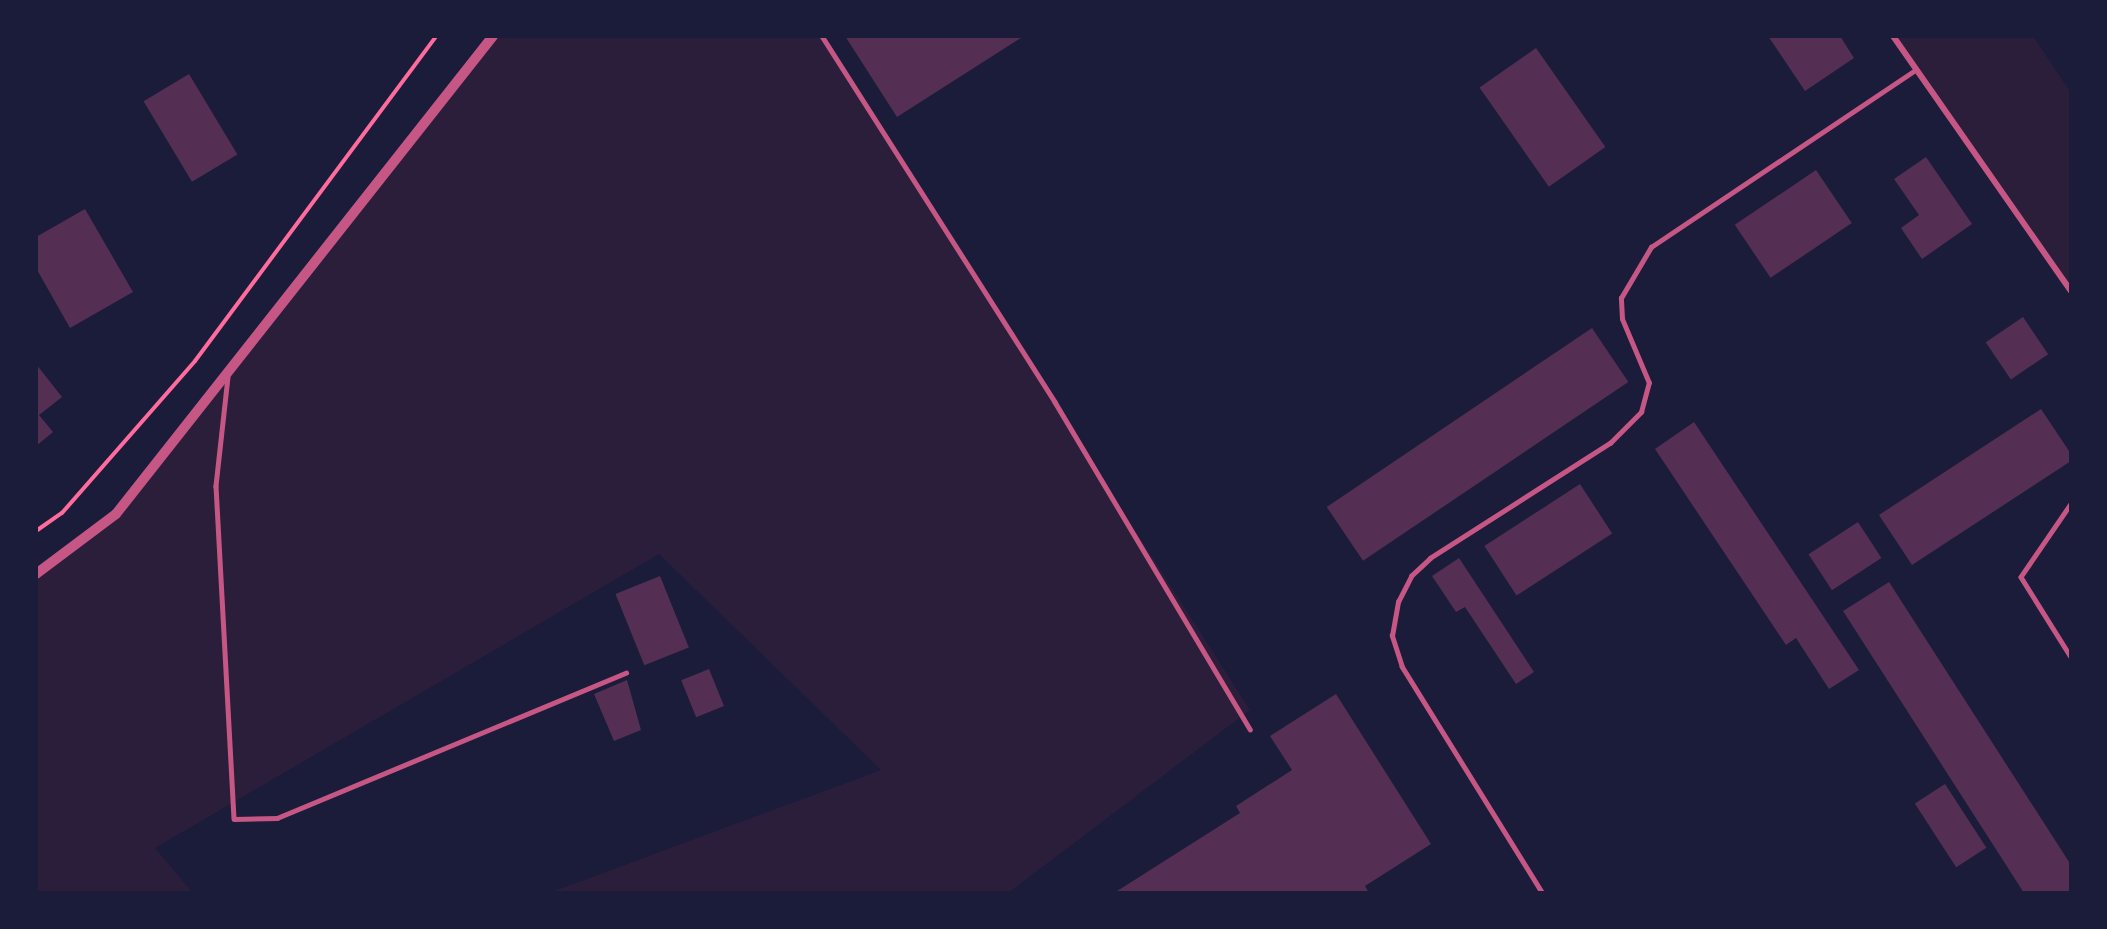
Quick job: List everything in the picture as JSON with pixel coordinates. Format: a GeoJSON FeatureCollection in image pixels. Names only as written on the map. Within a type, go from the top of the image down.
{"type":"FeatureCollection","features":[{"type":"Feature","properties":{"kind":"street"},"geometry":{"type":"LineString","coordinates":[[36,574],[116,513],[493,36]]}},
{"type":"Feature","properties":{"kind":"street"},"geometry":{"type":"LineString","coordinates":[[1893,36],[2071,291]]}},
{"type":"Feature","properties":{"kind":"lane"},"geometry":{"type":"LineString","coordinates":[[822,36],[1055,402],[1250,729]]}},
{"type":"Feature","properties":{"kind":"lane"},"geometry":{"type":"LineString","coordinates":[[1542,893],[1402,667],[1392,636],[1398,602],[1411,576],[1430,558],[1610,444],[1641,412],[1649,383],[1622,320],[1621,298],[1651,247],[1915,70]]}},
{"type":"Feature","properties":{"kind":"lane"},"geometry":{"type":"LineString","coordinates":[[228,372],[216,486],[234,819],[277,818],[626,673]]}},
{"type":"Feature","properties":{"kind":"lane"},"geometry":{"type":"LineString","coordinates":[[2071,504],[2021,577],[2071,657]]}},
{"type":"Feature","properties":{"kind":"path"},"geometry":{"type":"LineString","coordinates":[[36,531],[62,513],[195,360],[436,36]]}},
{"type":"Feature","properties":{"kind":"shaded area"},"geometry":{"type":"Polygon","coordinates":[[[493,36],[819,36],[1250,710],[1008,893],[549,893],[881,770],[659,554],[155,848],[193,893],[36,893],[36,574],[116,513],[493,36]]]}},
{"type":"Feature","properties":{"kind":"shaded area"},"geometry":{"type":"Polygon","coordinates":[[[1893,36],[2033,36],[2071,93],[2071,291],[1893,36]]]}},
{"type":"Feature","properties":{"kind":"building"},"geometry":{"type":"Polygon","coordinates":[[[845,36],[1024,36],[897,117],[845,36]]]}},
{"type":"Feature","properties":{"kind":"building"},"geometry":{"type":"Polygon","coordinates":[[[1768,36],[1840,36],[1854,58],[1805,91],[1768,36]]]}},
{"type":"Feature","properties":{"kind":"building"},"geometry":{"type":"Polygon","coordinates":[[[1536,48],[1605,147],[1549,187],[1479,88],[1536,48]]]}},
{"type":"Feature","properties":{"kind":"building"},"geometry":{"type":"Polygon","coordinates":[[[189,74],[237,155],[192,182],[144,101],[189,74]]]}},
{"type":"Feature","properties":{"kind":"building"},"geometry":{"type":"Polygon","coordinates":[[[1926,157],[1972,224],[1922,259],[1901,228],[1919,215],[1894,179],[1926,157]]]}},
{"type":"Feature","properties":{"kind":"building"},"geometry":{"type":"Polygon","coordinates":[[[1816,170],[1852,223],[1771,278],[1735,225],[1816,170]]]}},
{"type":"Feature","properties":{"kind":"building"},"geometry":{"type":"Polygon","coordinates":[[[85,209],[133,292],[70,328],[36,268],[36,237],[85,209]]]}},
{"type":"Feature","properties":{"kind":"building"},"geometry":{"type":"Polygon","coordinates":[[[2023,317],[2048,354],[2011,379],[1986,342],[2023,317]]]}},
{"type":"Feature","properties":{"kind":"building"},"geometry":{"type":"Polygon","coordinates":[[[1592,328],[1628,382],[1363,561],[1327,507],[1592,328]]]}},
{"type":"Feature","properties":{"kind":"building"},"geometry":{"type":"Polygon","coordinates":[[[36,364],[62,397],[39,415],[53,432],[36,446],[36,364]]]}},
{"type":"Feature","properties":{"kind":"building"},"geometry":{"type":"Polygon","coordinates":[[[2041,409],[2071,454],[2071,461],[1912,565],[1879,515],[2041,409]]]}},
{"type":"Feature","properties":{"kind":"building"},"geometry":{"type":"Polygon","coordinates":[[[1694,422],[1859,670],[1829,689],[1796,638],[1786,645],[1655,449],[1694,422]]]}},
{"type":"Feature","properties":{"kind":"building"},"geometry":{"type":"Polygon","coordinates":[[[1580,484],[1612,533],[1517,596],[1484,546],[1580,484]]]}},
{"type":"Feature","properties":{"kind":"building"},"geometry":{"type":"Polygon","coordinates":[[[1858,522],[1881,558],[1832,590],[1809,554],[1858,522]]]}},
{"type":"Feature","properties":{"kind":"building"},"geometry":{"type":"Polygon","coordinates":[[[1459,558],[1534,672],[1516,684],[1465,607],[1456,612],[1432,576],[1459,558]]]}},
{"type":"Feature","properties":{"kind":"building"},"geometry":{"type":"Polygon","coordinates":[[[660,576],[689,647],[644,665],[615,594],[660,576]]]}},
{"type":"Feature","properties":{"kind":"building"},"geometry":{"type":"Polygon","coordinates":[[[1889,582],[2071,865],[2071,891],[2068,893],[2024,893],[1843,611],[1889,582]]]}},
{"type":"Feature","properties":{"kind":"building"},"geometry":{"type":"Polygon","coordinates":[[[709,669],[724,706],[696,717],[681,680],[709,669]]]}},
{"type":"Feature","properties":{"kind":"building"},"geometry":{"type":"Polygon","coordinates":[[[627,680],[641,730],[614,741],[594,694],[627,680]]]}},
{"type":"Feature","properties":{"kind":"building"},"geometry":{"type":"Polygon","coordinates":[[[1336,694],[1431,844],[1365,886],[1369,893],[1114,893],[1240,813],[1236,806],[1292,770],[1270,736],[1336,694]]]}},
{"type":"Feature","properties":{"kind":"building"},"geometry":{"type":"Polygon","coordinates":[[[1945,784],[1986,848],[1956,867],[1915,804],[1945,784]]]}}]}
